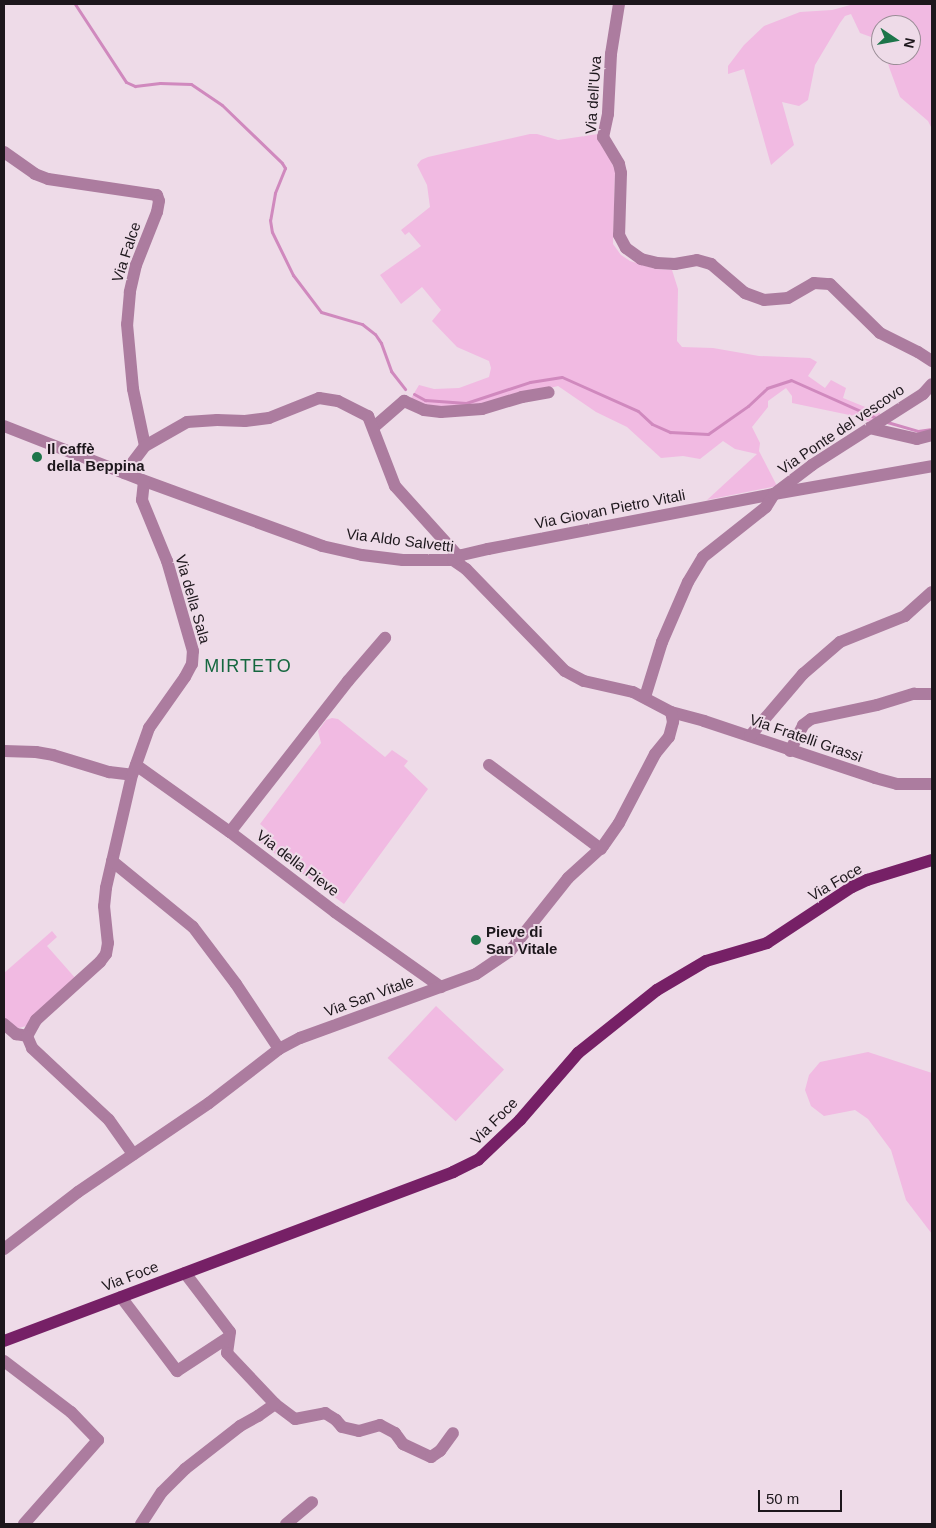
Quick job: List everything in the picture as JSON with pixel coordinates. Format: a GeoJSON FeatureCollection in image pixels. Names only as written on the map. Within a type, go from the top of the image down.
{"type":"FeatureCollection","features":[{"type":"Feature","properties":{"kind":"main road","name":"Via Foce"},"geometry":{"type":"LineString","coordinates":[[4,1341],[453,1172],[478,1160],[520,1120],[578,1053],[657,990],[706,961],[767,943],[852,887],[867,880],[932,860]]}},
{"type":"Feature","properties":{"kind":"street","name":"Via dell'Uva"},"geometry":{"type":"LineString","coordinates":[[619,4],[611,54],[608,114],[603,136],[619,164],[621,174],[619,236],[626,248],[641,259],[657,263],[675,264],[698,260],[712,264],[745,294],[764,300],[788,298],[814,283],[830,284],[880,333],[932,362]]}},
{"type":"Feature","properties":{"kind":"street","name":"Via Falce"},"geometry":{"type":"LineString","coordinates":[[4,152],[35,174],[48,179],[157,195],[159,201],[157,212],[136,265],[130,292],[127,324],[133,389],[145,446]]}},
{"type":"Feature","properties":{"kind":"street","name":"Via Ponte del vescovo"},"geometry":{"type":"LineString","coordinates":[[645,698],[662,642],[696,567],[710,550],[766,507],[774,494],[812,465],[923,394],[932,384]]}},
{"type":"Feature","properties":{"kind":"street"},"geometry":{"type":"LineString","coordinates":[[374,427],[404,402],[424,410],[482,409],[522,397],[549,392]]}},
{"type":"Feature","properties":{"kind":"street"},"geometry":{"type":"LineString","coordinates":[[125,473],[145,446],[187,422],[244,421],[269,418],[319,398],[338,401],[368,416],[374,427],[395,486],[456,558]]}},
{"type":"Feature","properties":{"kind":"street","name":"Via Aldo Salvetti"},"geometry":{"type":"LineString","coordinates":[[4,426],[144,481],[322,546],[403,560],[456,558],[566,671],[584,681],[645,698],[671,712]]}},
{"type":"Feature","properties":{"kind":"street"},"geometry":{"type":"LineString","coordinates":[[871,427],[917,438],[932,435]]}},
{"type":"Feature","properties":{"kind":"street","name":"Via Giovan Pietro Vitali"},"geometry":{"type":"LineString","coordinates":[[456,558],[774,494],[932,466]]}},
{"type":"Feature","properties":{"kind":"street","name":"Via della Sala"},"geometry":{"type":"LineString","coordinates":[[26,1036],[36,1020],[100,962],[106,954],[108,943],[104,906],[112,861],[134,770],[149,728],[192,664],[193,651],[167,561],[142,500],[144,481]]}},
{"type":"Feature","properties":{"kind":"street"},"geometry":{"type":"LineString","coordinates":[[750,736],[802,674],[840,642],[906,616],[932,592]]}},
{"type":"Feature","properties":{"kind":"street"},"geometry":{"type":"LineString","coordinates":[[230,832],[348,681],[385,638]]}},
{"type":"Feature","properties":{"kind":"street"},"geometry":{"type":"LineString","coordinates":[[790,751],[803,725],[811,719],[877,705],[914,694],[932,694]]}},
{"type":"Feature","properties":{"kind":"street","name":"Via Fratelli Grassi"},"geometry":{"type":"LineString","coordinates":[[671,712],[897,784],[932,784]]}},
{"type":"Feature","properties":{"kind":"street","name":"Via San Vitale"},"geometry":{"type":"LineString","coordinates":[[4,1249],[78,1192],[209,1103],[279,1048],[300,1038],[476,974],[510,951],[568,878],[601,849],[619,824],[655,754],[668,737],[673,722],[671,712]]}},
{"type":"Feature","properties":{"kind":"street"},"geometry":{"type":"LineString","coordinates":[[4,751],[53,754],[108,772],[134,770]]}},
{"type":"Feature","properties":{"kind":"street"},"geometry":{"type":"LineString","coordinates":[[488,765],[601,849]]}},
{"type":"Feature","properties":{"kind":"street","name":"Via della Pieve"},"geometry":{"type":"LineString","coordinates":[[134,770],[230,832],[335,912],[441,988]]}},
{"type":"Feature","properties":{"kind":"street"},"geometry":{"type":"LineString","coordinates":[[112,861],[193,927],[236,984],[279,1048]]}},
{"type":"Feature","properties":{"kind":"street"},"geometry":{"type":"LineString","coordinates":[[4,1024],[16,1034],[26,1036],[32,1048],[109,1120],[133,1154]]}},
{"type":"Feature","properties":{"kind":"street"},"geometry":{"type":"LineString","coordinates":[[185,1273],[230,1332],[227,1353],[275,1404],[295,1419],[325,1413],[336,1420],[342,1427],[359,1431],[380,1426],[395,1433],[403,1444],[430,1457],[440,1450],[453,1433]]}},
{"type":"Feature","properties":{"kind":"street"},"geometry":{"type":"LineString","coordinates":[[121,1297],[177,1371],[229,1337]]}},
{"type":"Feature","properties":{"kind":"street"},"geometry":{"type":"LineString","coordinates":[[4,1361],[71,1412],[98,1440],[24,1524]]}},
{"type":"Feature","properties":{"kind":"street"},"geometry":{"type":"LineString","coordinates":[[141,1524],[162,1492],[185,1469],[240,1426],[275,1404]]}},
{"type":"Feature","properties":{"kind":"street"},"geometry":{"type":"LineString","coordinates":[[286,1524],[312,1502]]}},
{"type":"Feature","properties":{"kind":"shaded area"},"geometry":{"type":"Polygon","coordinates":[[[854,4],[932,4],[932,129],[928,121],[900,97],[888,65],[921,65],[921,15],[871,15],[871,37],[860,33],[851,14],[845,16],[840,23],[815,65],[808,100],[799,106],[782,102],[794,145],[771,165],[744,69],[728,74],[728,66],[744,45],[764,26],[800,12],[832,10],[854,4]]]}},
{"type":"Feature","properties":{"kind":"shaded area"},"geometry":{"type":"Polygon","coordinates":[[[530,134],[558,140],[598,134],[615,170],[613,244],[621,255],[630,261],[656,269],[672,270],[678,289],[677,341],[682,347],[713,348],[759,356],[810,358],[817,362],[808,376],[825,388],[831,380],[846,388],[843,398],[880,413],[880,416],[869,422],[859,417],[792,403],[792,396],[786,388],[768,401],[768,407],[752,427],[760,443],[759,451],[777,486],[707,500],[757,454],[735,449],[723,441],[700,459],[683,456],[661,458],[627,427],[596,412],[558,386],[473,407],[442,410],[410,400],[419,385],[434,389],[459,388],[489,377],[491,368],[489,361],[457,347],[432,321],[441,310],[422,287],[401,304],[380,275],[421,246],[409,232],[405,235],[401,230],[430,207],[427,185],[417,165],[421,160],[428,157],[530,134]]]}},
{"type":"Feature","properties":{"kind":"shaded area"},"geometry":{"type":"Polygon","coordinates":[[[338,719],[385,757],[392,750],[408,761],[404,766],[428,789],[344,904],[259,842],[268,831],[260,824],[321,743],[318,731],[326,720],[338,719]]]}},
{"type":"Feature","properties":{"kind":"shaded area"},"geometry":{"type":"Polygon","coordinates":[[[52,931],[57,937],[47,946],[77,980],[26,1026],[15,1029],[4,1020],[4,973],[52,931]]]}},
{"type":"Feature","properties":{"kind":"shaded area"},"geometry":{"type":"Polygon","coordinates":[[[436,1006],[504,1069],[456,1121],[388,1058],[436,1006]]]}},
{"type":"Feature","properties":{"kind":"shaded area"},"geometry":{"type":"Polygon","coordinates":[[[868,1052],[932,1073],[932,1234],[906,1200],[891,1150],[868,1119],[855,1110],[824,1116],[811,1106],[805,1090],[809,1075],[820,1062],[868,1052]]]}},
{"type":"Feature","properties":{"kind":"waterway"},"geometry":{"type":"LineString","coordinates":[[75,4],[126,82],[135,86],[160,83],[191,84],[222,105],[282,163],[285,168],[275,193],[270,220],[272,232],[293,275],[321,312],[362,324],[375,334],[381,343],[391,371],[405,389]]}},
{"type":"Feature","properties":{"kind":"waterway"},"geometry":{"type":"LineString","coordinates":[[414,394],[425,400],[466,403],[530,382],[562,377],[638,411],[652,424],[670,432],[708,434],[748,406],[767,388],[791,380],[876,418]]}},
{"type":"Feature","properties":{"kind":"waterway"},"geometry":{"type":"LineString","coordinates":[[887,422],[918,431],[932,429]]}},
{"type":"Feature","properties":{"kind":"place","name":"Il caffè della Beppina"},"geometry":{"type":"Point","coordinates":[37,457]}},
{"type":"Feature","properties":{"kind":"place","name":"Pieve di San Vitale"},"geometry":{"type":"Point","coordinates":[476,940]}},
{"type":"Feature","properties":{"kind":"district","name":"MIRTETO"},"geometry":{"type":"Point","coordinates":[248,666]}}]}
